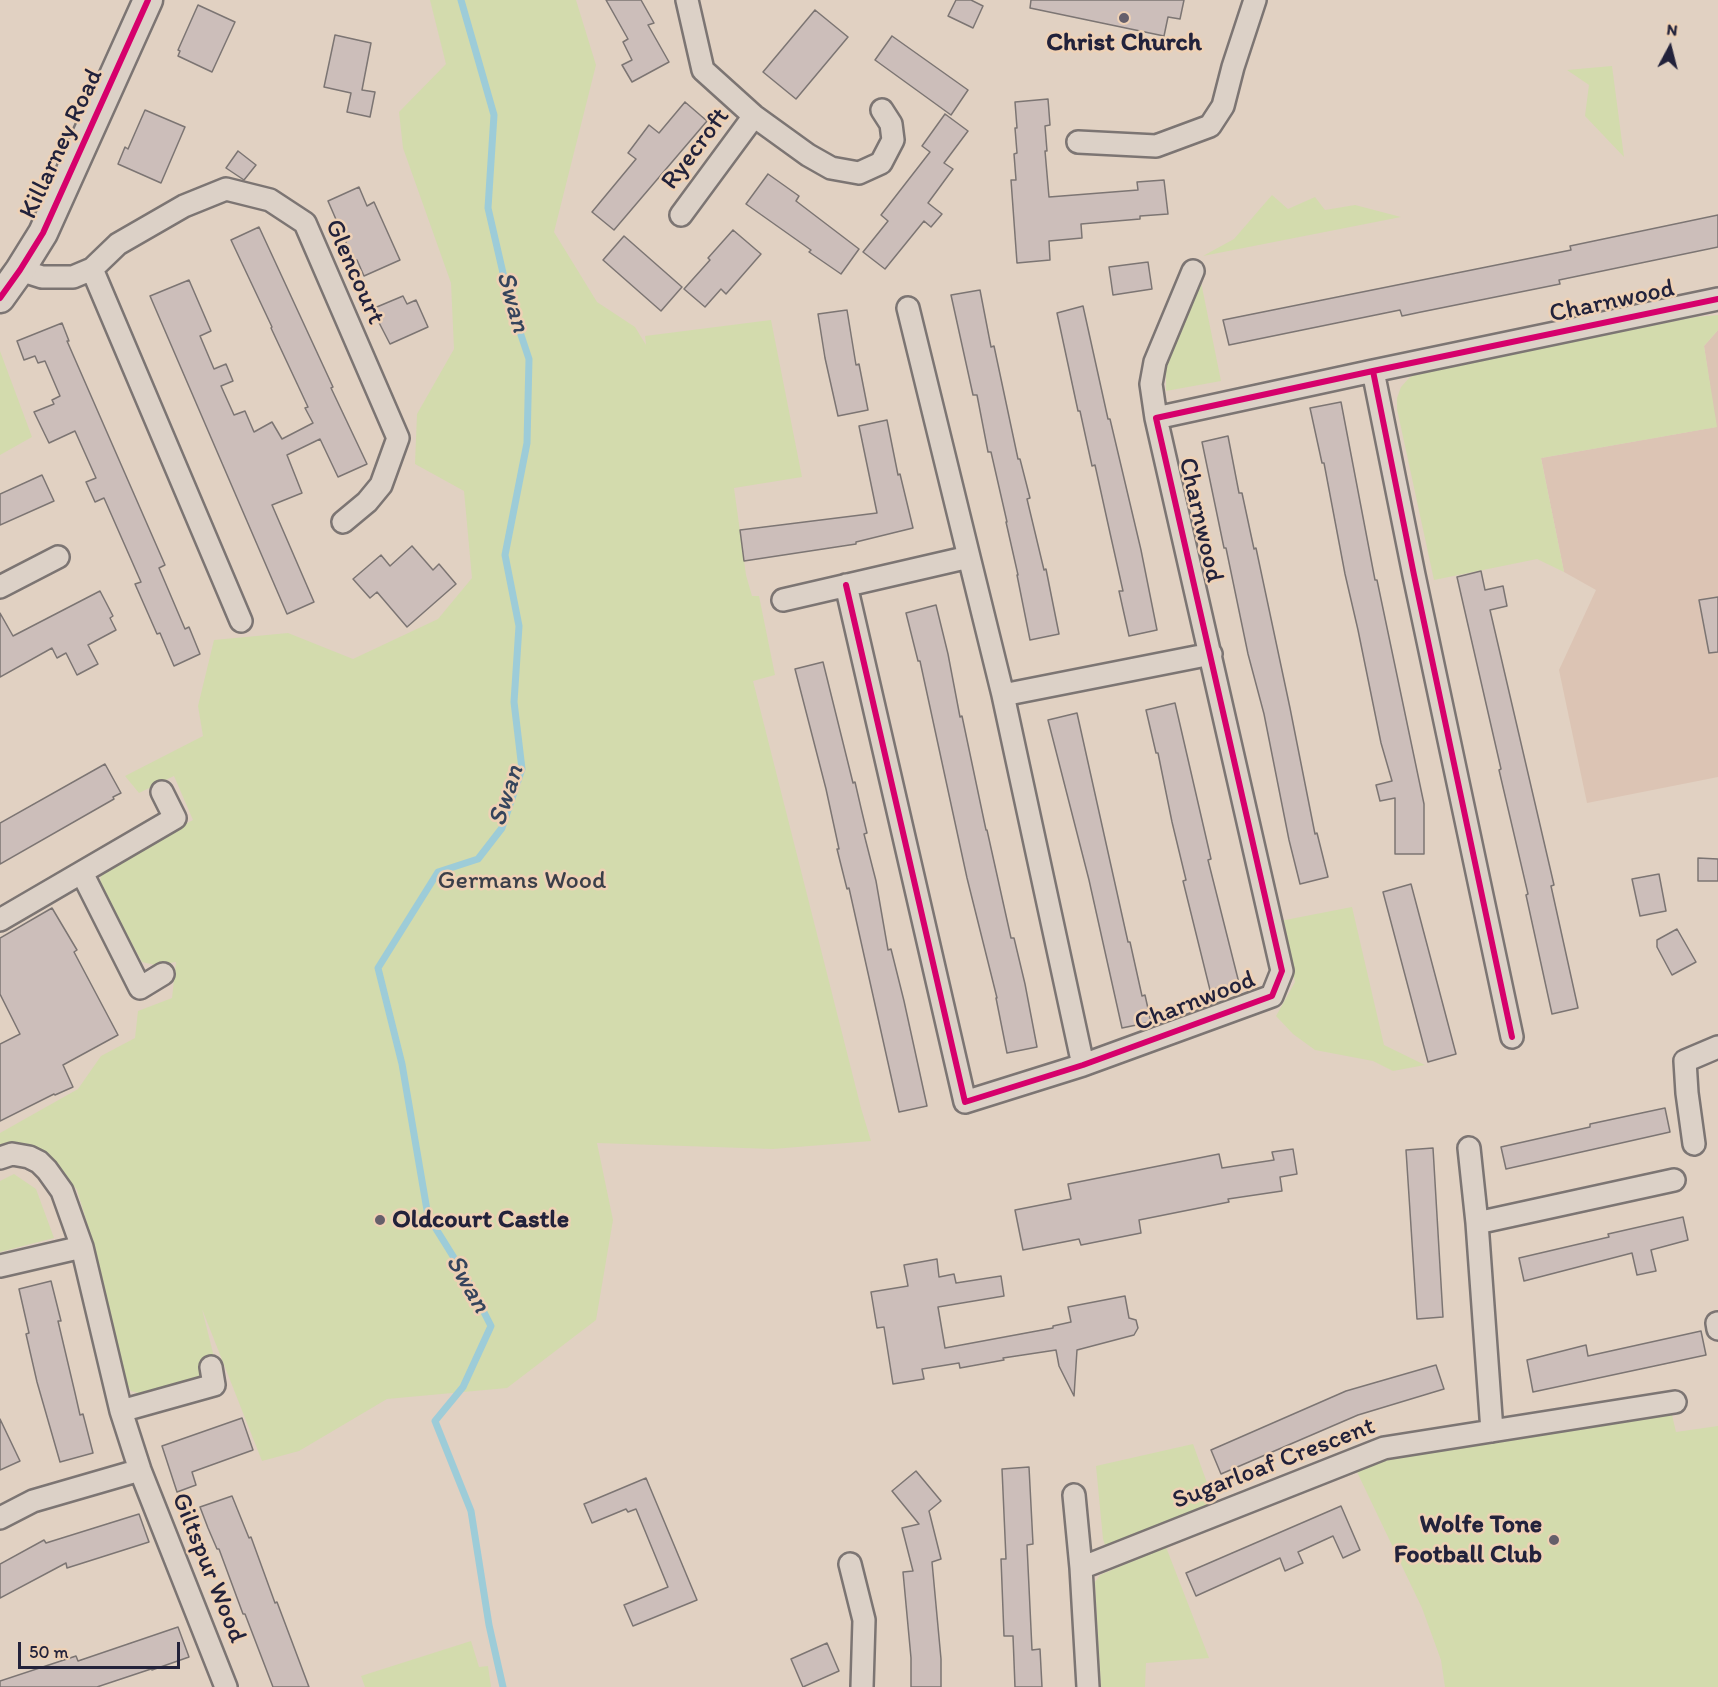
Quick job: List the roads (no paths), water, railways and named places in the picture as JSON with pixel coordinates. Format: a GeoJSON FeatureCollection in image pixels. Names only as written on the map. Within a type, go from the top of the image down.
{"type":"FeatureCollection","features":[{"type":"Feature","properties":{"kind":"main road","name":"Killarney Road"},"geometry":{"type":"LineString","coordinates":[[0,298],[21,270],[43,233],[148,0]]}},
{"type":"Feature","properties":{"kind":"street","name":"Ryecroft"},"geometry":{"type":"LineString","coordinates":[[687,0],[703,70],[754,116],[808,155],[831,168],[859,173],[881,163],[893,140],[891,124],[882,110]]}},
{"type":"Feature","properties":{"kind":"street"},"geometry":{"type":"LineString","coordinates":[[1078,142],[1156,146],[1210,126],[1223,106],[1255,0]]}},
{"type":"Feature","properties":{"kind":"street","name":"Ryecroft"},"geometry":{"type":"LineString","coordinates":[[681,214],[754,116]]}},
{"type":"Feature","properties":{"kind":"street","name":"Glencourt"},"geometry":{"type":"LineString","coordinates":[[21,270],[42,277],[73,278],[92,269],[118,244],[184,206],[226,189],[270,200],[304,223],[398,438],[381,485],[367,502],[343,522]]}},
{"type":"Feature","properties":{"kind":"street"},"geometry":{"type":"LineString","coordinates":[[92,269],[241,621]]}},
{"type":"Feature","properties":{"kind":"street","name":"Charnwood"},"geometry":{"type":"LineString","coordinates":[[846,585],[965,1102],[1083,1065],[1272,996],[1282,971],[1156,418],[1151,384],[1155,362],[1193,271]]}},
{"type":"Feature","properties":{"kind":"street","name":"Charnwood"},"geometry":{"type":"LineString","coordinates":[[1156,418],[1373,370],[1718,300]]}},
{"type":"Feature","properties":{"kind":"street"},"geometry":{"type":"LineString","coordinates":[[908,308],[1004,695],[1083,1065]]}},
{"type":"Feature","properties":{"kind":"street"},"geometry":{"type":"LineString","coordinates":[[1373,370],[1512,1037]]}},
{"type":"Feature","properties":{"kind":"street"},"geometry":{"type":"LineString","coordinates":[[0,587],[58,557]]}},
{"type":"Feature","properties":{"kind":"street"},"geometry":{"type":"LineString","coordinates":[[783,600],[969,557]]}},
{"type":"Feature","properties":{"kind":"street"},"geometry":{"type":"LineString","coordinates":[[1004,695],[1211,654]]}},
{"type":"Feature","properties":{"kind":"street"},"geometry":{"type":"LineString","coordinates":[[0,920],[175,818],[162,792]]}},
{"type":"Feature","properties":{"kind":"street"},"geometry":{"type":"LineString","coordinates":[[82,873],[140,988],[163,974]]}},
{"type":"Feature","properties":{"kind":"street"},"geometry":{"type":"LineString","coordinates":[[1694,1144],[1685,1061],[1718,1047]]}},
{"type":"Feature","properties":{"kind":"street"},"geometry":{"type":"LineString","coordinates":[[1469,1148],[1477,1223],[1492,1431]]}},
{"type":"Feature","properties":{"kind":"street","name":"Giltspur Wood"},"geometry":{"type":"LineString","coordinates":[[0,1158],[12,1154],[29,1157],[39,1162],[62,1191],[71,1212],[82,1247],[121,1411],[140,1470],[226,1687]]}},
{"type":"Feature","properties":{"kind":"street"},"geometry":{"type":"LineString","coordinates":[[1477,1223],[1674,1180]]}},
{"type":"Feature","properties":{"kind":"street"},"geometry":{"type":"LineString","coordinates":[[0,1266],[82,1247]]}},
{"type":"Feature","properties":{"kind":"street"},"geometry":{"type":"LineString","coordinates":[[121,1411],[214,1385],[211,1367]]}},
{"type":"Feature","properties":{"kind":"street","name":"Sugarloaf Crescent"},"geometry":{"type":"LineString","coordinates":[[1081,1568],[1384,1448],[1675,1402]]}},
{"type":"Feature","properties":{"kind":"street"},"geometry":{"type":"LineString","coordinates":[[0,1518],[33,1501],[140,1470]]}},
{"type":"Feature","properties":{"kind":"street"},"geometry":{"type":"LineString","coordinates":[[1074,1495],[1088,1687]]}},
{"type":"Feature","properties":{"kind":"street"},"geometry":{"type":"LineString","coordinates":[[850,1564],[864,1620],[862,1687]]}},
{"type":"Feature","properties":{"kind":"waterway","name":"Swan"},"geometry":{"type":"LineString","coordinates":[[461,0],[494,115],[488,208],[509,299],[529,359],[527,443],[505,555],[519,626],[514,702],[522,769],[502,828],[478,859],[438,872],[378,968],[402,1064],[428,1216],[466,1277],[491,1326],[463,1387],[435,1421],[471,1511],[489,1625],[503,1687]]}},
{"type":"Feature","properties":{"kind":"place","name":"Christ Church"},"geometry":{"type":"Point","coordinates":[1124,18]}},
{"type":"Feature","properties":{"kind":"place","name":"Oldcourt Castle"},"geometry":{"type":"Point","coordinates":[380,1220]}},
{"type":"Feature","properties":{"kind":"place","name":"Wolfe Tone Football Club"},"geometry":{"type":"Point","coordinates":[1554,1540]}},
{"type":"Feature","properties":{"kind":"park label","name":"Germans Wood"},"geometry":{"type":"Point","coordinates":[522,881]}}]}
